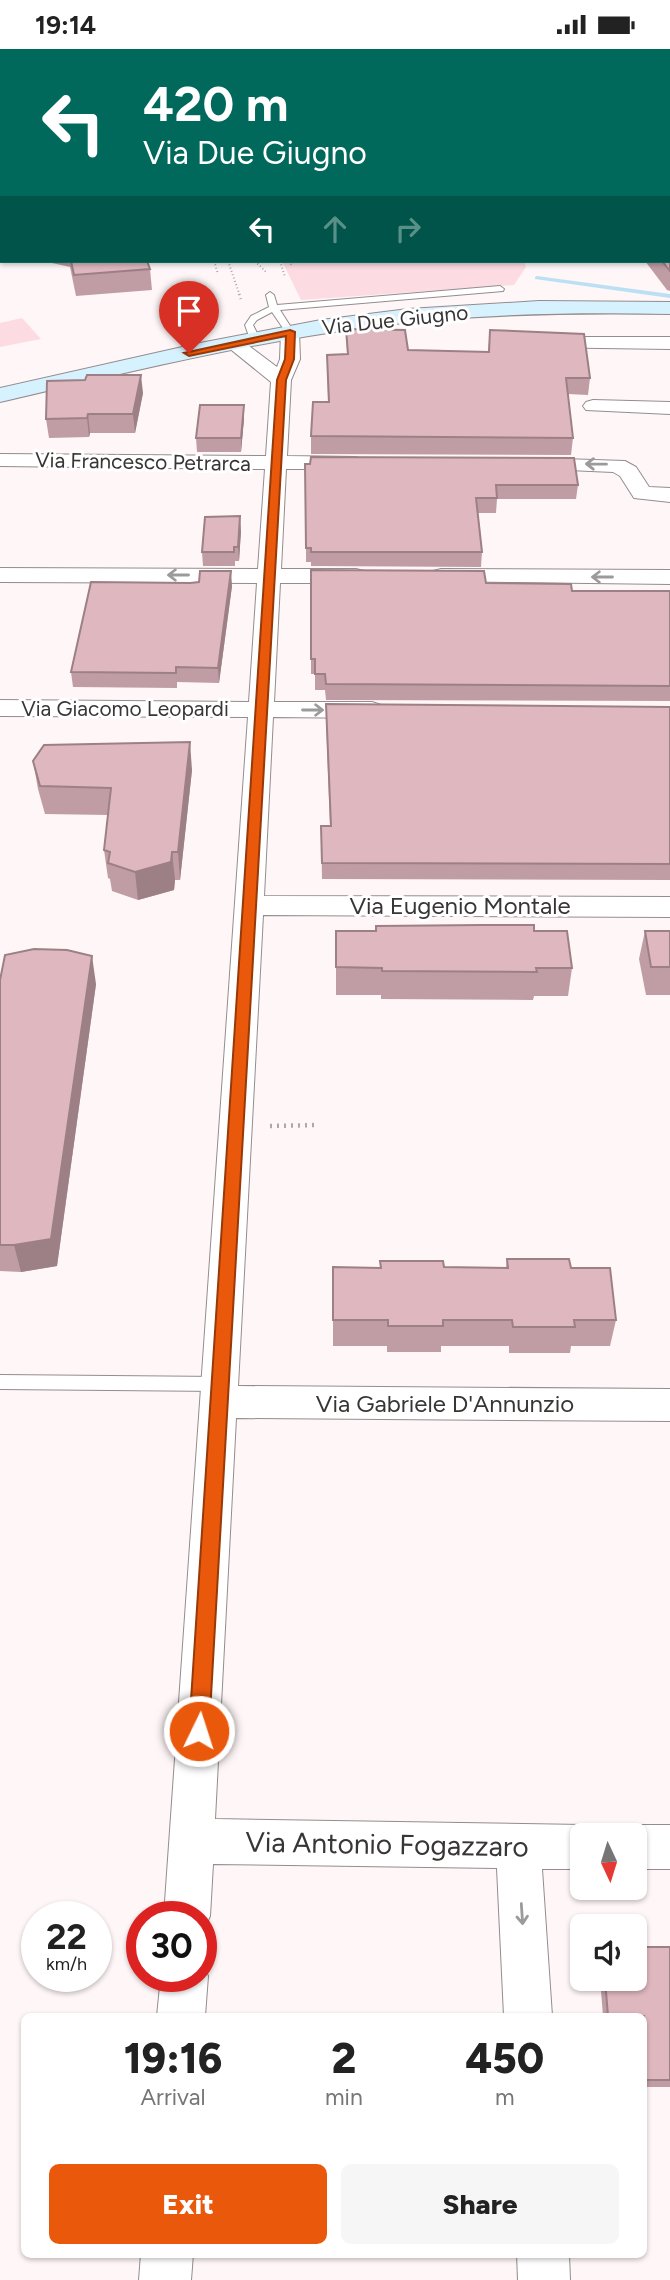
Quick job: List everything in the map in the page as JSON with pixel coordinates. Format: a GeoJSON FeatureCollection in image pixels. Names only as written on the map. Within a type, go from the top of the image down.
{"type":"FeatureCollection","features":[{"type":"Feature","properties":{"kind":"main road","name":"Via Due Giugno"},"geometry":{"type":"LineString","coordinates":[[0,395],[246,336],[476,310],[670,308]]}},
{"type":"Feature","properties":{"kind":"street"},"geometry":{"type":"LineString","coordinates":[[188,1901],[281,380],[290,359],[290,332]]}},
{"type":"Feature","properties":{"kind":"street"},"geometry":{"type":"LineString","coordinates":[[246,336],[281,380]]}},
{"type":"Feature","properties":{"kind":"street"},"geometry":{"type":"LineString","coordinates":[[520,343],[670,343]]}},
{"type":"Feature","properties":{"kind":"street"},"geometry":{"type":"LineString","coordinates":[[593,406],[670,408]]}},
{"type":"Feature","properties":{"kind":"street","name":"Via Francesco Petrarca"},"geometry":{"type":"LineString","coordinates":[[0,460],[373,463]]}},
{"type":"Feature","properties":{"kind":"street"},"geometry":{"type":"LineString","coordinates":[[510,464],[617,466],[628,473],[642,492],[661,495]]}},
{"type":"Feature","properties":{"kind":"street"},"geometry":{"type":"LineString","coordinates":[[0,575],[380,576]]}},
{"type":"Feature","properties":{"kind":"street"},"geometry":{"type":"LineString","coordinates":[[421,576],[670,577]]}},
{"type":"Feature","properties":{"kind":"street","name":"Via Giacomo Leopardi"},"geometry":{"type":"LineString","coordinates":[[0,708],[397,711]]}},
{"type":"Feature","properties":{"kind":"street","name":"Via Eugenio Montale"},"geometry":{"type":"LineString","coordinates":[[249,905],[670,907]]}},
{"type":"Feature","properties":{"kind":"street","name":"Via Gabriele D'Annunzio"},"geometry":{"type":"LineString","coordinates":[[220,1393],[670,1405]]}},
{"type":"Feature","properties":{"kind":"street","name":"Via Antonio Fogazzaro"},"geometry":{"type":"LineString","coordinates":[[192,1841],[570,1847]]}},
{"type":"Feature","properties":{"kind":"street"},"geometry":{"type":"LineString","coordinates":[[518,1846],[528,2013]]}},
{"type":"Feature","properties":{"kind":"street"},"geometry":{"type":"LineString","coordinates":[[648,1847],[670,1847]]}},
{"type":"Feature","properties":{"kind":"street"},"geometry":{"type":"LineString","coordinates":[[181,2013],[183,1992]]}},
{"type":"Feature","properties":{"kind":"street"},"geometry":{"type":"LineString","coordinates":[[165,2280],[167,2258]]}},
{"type":"Feature","properties":{"kind":"street"},"geometry":{"type":"LineString","coordinates":[[543,2258],[544,2280]]}},
{"type":"Feature","properties":{"kind":"lane"},"geometry":{"type":"LineString","coordinates":[[246,336],[254,318],[274,308],[500,289]]}},
{"type":"Feature","properties":{"kind":"lane"},"geometry":{"type":"LineString","coordinates":[[270,295],[274,308],[290,332]]}},
{"type":"Feature","properties":{"kind":"lane"},"geometry":{"type":"LineString","coordinates":[[0,1382],[220,1393]]}},
{"type":"Feature","properties":{"kind":"path"},"geometry":{"type":"LineString","coordinates":[[215,263],[218,274]]}},
{"type":"Feature","properties":{"kind":"path"},"geometry":{"type":"LineString","coordinates":[[228,263],[246,336]]}},
{"type":"Feature","properties":{"kind":"path"},"geometry":{"type":"LineString","coordinates":[[236,1127],[318,1125]]}},
{"type":"Feature","properties":{"kind":"shaded area"},"geometry":{"type":"Polygon","coordinates":[[[283,263],[525,263],[526,267],[514,285],[301,300],[283,263]]]}},
{"type":"Feature","properties":{"kind":"shaded area"},"geometry":{"type":"Polygon","coordinates":[[[22,318],[41,339],[0,347],[0,323],[22,318]]]}},
{"type":"Feature","properties":{"kind":"building"},"geometry":{"type":"Polygon","coordinates":[[[71,263],[148,263],[150,269],[74,275],[71,263]]]}},
{"type":"Feature","properties":{"kind":"building"},"geometry":{"type":"Polygon","coordinates":[[[346,329],[405,330],[408,350],[489,352],[490,330],[584,334],[590,378],[566,378],[573,438],[311,436],[313,402],[329,402],[327,355],[348,354],[346,329]]]}},
{"type":"Feature","properties":{"kind":"building"},"geometry":{"type":"Polygon","coordinates":[[[87,375],[141,375],[133,414],[88,414],[87,418],[46,419],[47,381],[85,380],[87,375]]]}},
{"type":"Feature","properties":{"kind":"building"},"geometry":{"type":"Polygon","coordinates":[[[200,405],[244,405],[241,438],[196,438],[200,405]]]}},
{"type":"Feature","properties":{"kind":"building"},"geometry":{"type":"Polygon","coordinates":[[[311,457],[574,458],[578,485],[496,485],[497,498],[476,498],[482,552],[311,552],[311,548],[306,548],[305,464],[310,464],[311,457]]]}},
{"type":"Feature","properties":{"kind":"building"},"geometry":{"type":"Polygon","coordinates":[[[240,516],[238,547],[234,547],[234,552],[202,552],[205,517],[240,516]]]}},
{"type":"Feature","properties":{"kind":"building"},"geometry":{"type":"Polygon","coordinates":[[[311,570],[484,571],[486,583],[571,584],[572,591],[670,591],[670,686],[326,684],[325,674],[315,674],[315,659],[311,659],[311,570]]]}},
{"type":"Feature","properties":{"kind":"building"},"geometry":{"type":"Polygon","coordinates":[[[200,571],[231,571],[218,668],[176,667],[176,673],[71,672],[91,582],[190,583],[199,582],[200,571]]]}},
{"type":"Feature","properties":{"kind":"building"},"geometry":{"type":"Polygon","coordinates":[[[326,704],[670,707],[670,864],[322,863],[321,826],[331,826],[326,704]]]}},
{"type":"Feature","properties":{"kind":"building"},"geometry":{"type":"Polygon","coordinates":[[[190,742],[178,852],[172,852],[171,862],[135,872],[108,863],[110,852],[104,850],[111,788],[40,786],[33,761],[44,745],[190,742]]]}},
{"type":"Feature","properties":{"kind":"building"},"geometry":{"type":"Polygon","coordinates":[[[534,925],[534,931],[567,931],[572,968],[536,968],[537,972],[382,971],[382,968],[336,967],[336,931],[376,931],[376,926],[534,925]]]}},
{"type":"Feature","properties":{"kind":"building"},"geometry":{"type":"Polygon","coordinates":[[[645,931],[670,931],[670,967],[651,967],[645,931]]]}},
{"type":"Feature","properties":{"kind":"building"},"geometry":{"type":"Polygon","coordinates":[[[34,949],[67,950],[92,956],[51,1239],[0,1245],[0,980],[5,955],[34,949]]]}},
{"type":"Feature","properties":{"kind":"building"},"geometry":{"type":"Polygon","coordinates":[[[507,1259],[569,1259],[571,1268],[610,1268],[616,1320],[574,1320],[575,1327],[513,1327],[512,1320],[443,1320],[443,1326],[388,1326],[388,1320],[333,1320],[333,1267],[381,1268],[380,1261],[443,1261],[444,1267],[508,1268],[507,1259]]]}},
{"type":"Feature","properties":{"kind":"building"},"geometry":{"type":"Polygon","coordinates":[[[647,1947],[670,1947],[670,2080],[647,2080],[647,2013],[608,2013],[606,1991],[647,1991],[647,1947]]]}},
{"type":"Feature","properties":{"kind":"waterway"},"geometry":{"type":"LineString","coordinates":[[537,278],[670,296]]}},
{"type":"Feature","properties":{"kind":"route"},"geometry":{"type":"LineString","coordinates":[[189,353],[290,332],[292,340],[290,359],[281,380],[199,1731]]}}]}
